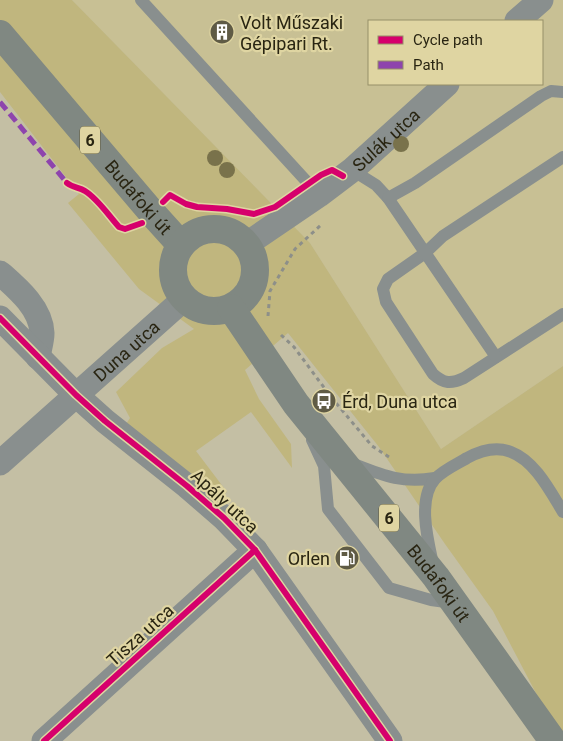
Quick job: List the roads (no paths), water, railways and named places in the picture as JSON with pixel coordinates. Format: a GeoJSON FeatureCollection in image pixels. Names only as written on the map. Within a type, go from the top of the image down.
{"type":"FeatureCollection","features":[{"type":"Feature","properties":{"kind":"main road","name":"Budafoki út"},"geometry":{"type":"LineString","coordinates":[[0,34],[153,214],[182,245]]}},
{"type":"Feature","properties":{"kind":"main road"},"geometry":{"type":"LineString","coordinates":[[214,228],[237,234],[247,244],[253,255],[256,268],[255,279],[250,292],[241,302],[220,312],[206,311],[195,307],[184,299],[176,286],[173,272],[174,258],[182,245],[190,237],[202,230],[214,228]]}},
{"type":"Feature","properties":{"kind":"main road","name":"Budafoki út"},"geometry":{"type":"LineString","coordinates":[[231,308],[266,338],[296,404],[436,577],[553,741]]}},
{"type":"Feature","properties":{"kind":"main road"},"geometry":{"type":"LineString","coordinates":[[528,704],[540,741]]}},
{"type":"Feature","properties":{"kind":"street"},"geometry":{"type":"LineString","coordinates":[[518,20],[541,0]]}},
{"type":"Feature","properties":{"kind":"street","name":"Sulák utca"},"geometry":{"type":"LineString","coordinates":[[247,244],[324,206],[352,170],[446,85]]}},
{"type":"Feature","properties":{"kind":"street"},"geometry":{"type":"LineString","coordinates":[[0,273],[14,284],[35,310],[42,333],[38,357]]}},
{"type":"Feature","properties":{"kind":"street","name":"Duna utca"},"geometry":{"type":"LineString","coordinates":[[0,463],[184,299]]}},
{"type":"Feature","properties":{"kind":"street","name":"Apály utca"},"geometry":{"type":"LineString","coordinates":[[0,318],[76,395],[224,518],[255,550],[390,741]]}},
{"type":"Feature","properties":{"kind":"street","name":"Tisza utca"},"geometry":{"type":"LineString","coordinates":[[44,741],[255,550]]}},
{"type":"Feature","properties":{"kind":"lane"},"geometry":{"type":"LineString","coordinates":[[141,0],[324,206]]}},
{"type":"Feature","properties":{"kind":"lane"},"geometry":{"type":"LineString","coordinates":[[388,198],[415,183],[541,96],[551,91],[563,92]]}},
{"type":"Feature","properties":{"kind":"lane"},"geometry":{"type":"LineString","coordinates":[[563,157],[443,236],[426,253],[388,279],[383,289],[386,302],[433,374],[442,382],[454,383],[464,378],[563,314]]}},
{"type":"Feature","properties":{"kind":"lane"},"geometry":{"type":"LineString","coordinates":[[352,170],[376,185],[388,198],[496,357]]}},
{"type":"Feature","properties":{"kind":"lane"},"geometry":{"type":"LineString","coordinates":[[296,404],[324,466],[328,509],[389,588],[431,600],[456,604]]}},
{"type":"Feature","properties":{"kind":"lane"},"geometry":{"type":"LineString","coordinates":[[342,460],[393,478],[409,481],[435,478],[478,452],[494,449],[511,452],[526,461],[541,478],[563,512]]}},
{"type":"Feature","properties":{"kind":"lane"},"geometry":{"type":"LineString","coordinates":[[435,478],[427,496],[426,524],[436,577]]}},
{"type":"Feature","properties":{"kind":"place","name":"Volt Műszaki Gépipari Rt."},"geometry":{"type":"Point","coordinates":[222,32]}},
{"type":"Feature","properties":{"kind":"place","name":"Érd, Duna utca"},"geometry":{"type":"Point","coordinates":[324,401]}},
{"type":"Feature","properties":{"kind":"place","name":"Orlen"},"geometry":{"type":"Point","coordinates":[347,558]}}]}
